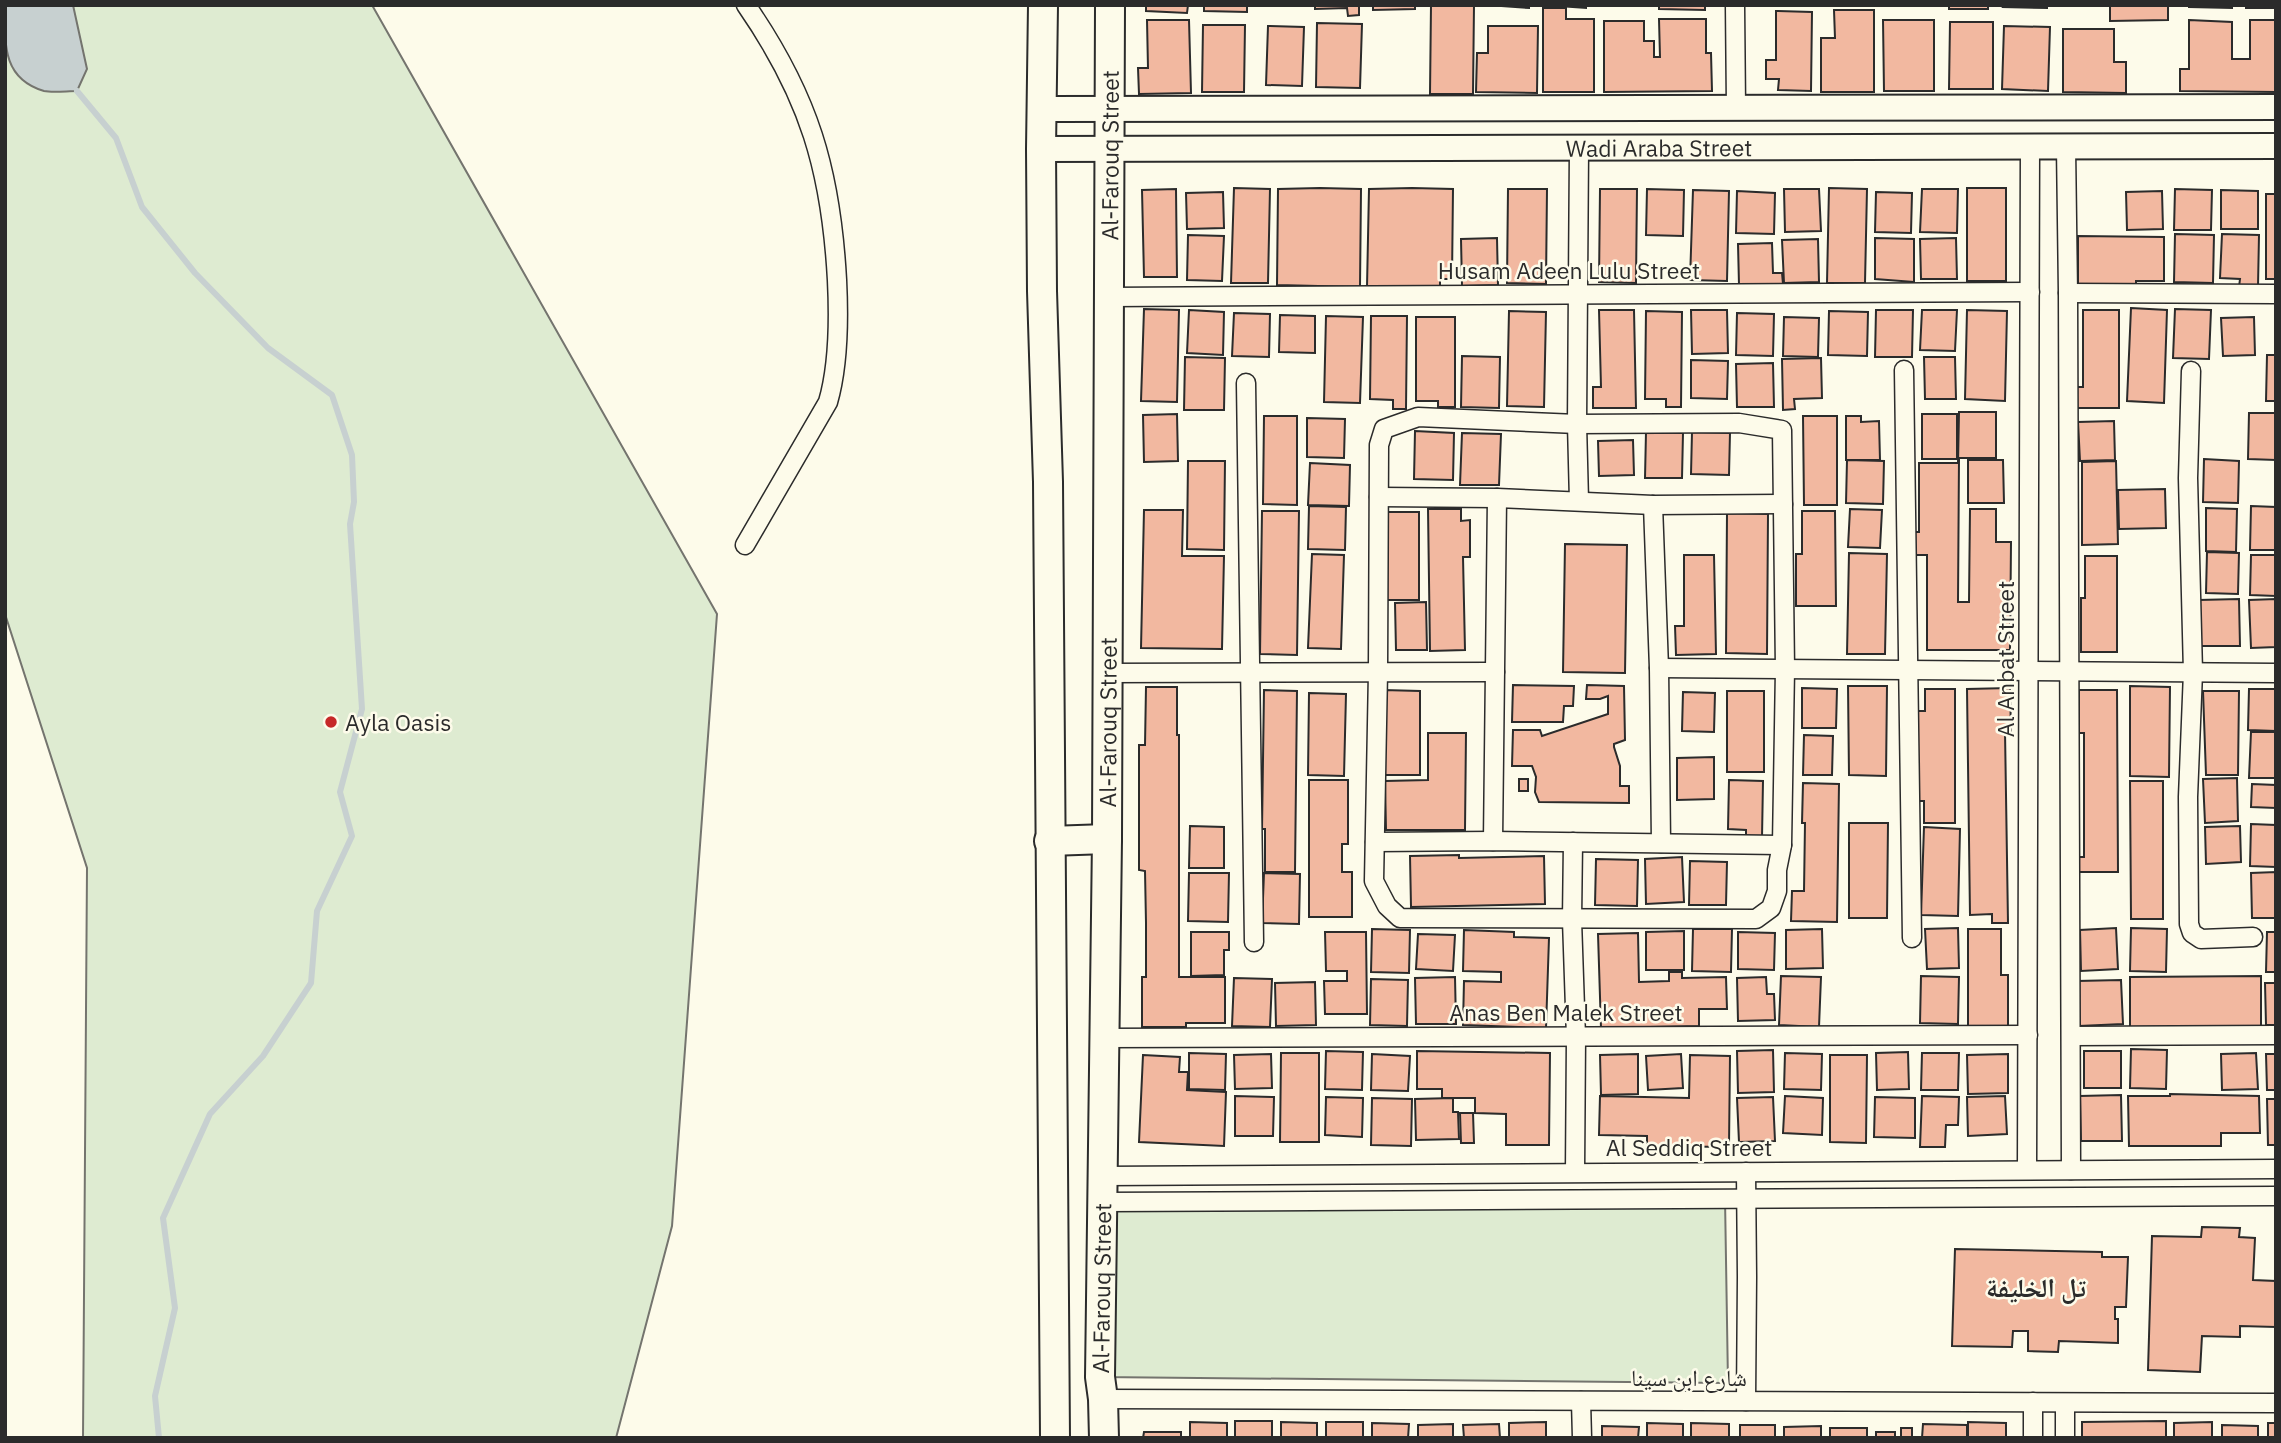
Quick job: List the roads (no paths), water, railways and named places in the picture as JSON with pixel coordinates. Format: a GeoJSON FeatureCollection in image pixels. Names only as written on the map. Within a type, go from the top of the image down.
{"type":"FeatureCollection","features":[{"type":"Feature","properties":{"kind":"main road","name":"Al-Farouq Street"},"geometry":{"type":"LineString","coordinates":[[1043,5],[1041,149],[1048,482],[1055,1438]]}},
{"type":"Feature","properties":{"kind":"main road","name":"Al-Farouq Street"},"geometry":{"type":"LineString","coordinates":[[1104,1438],[1100,1377],[1107,839],[1110,5]]}},
{"type":"Feature","properties":{"kind":"main road","name":"Wadi Araba Street"},"geometry":{"type":"LineString","coordinates":[[1043,108],[2276,107]]}},
{"type":"Feature","properties":{"kind":"main road","name":"Wadi Araba Street"},"geometry":{"type":"LineString","coordinates":[[1041,149],[2276,146]]}},
{"type":"Feature","properties":{"kind":"main road"},"geometry":{"type":"LineString","coordinates":[[1049,841],[1107,839]]}},
{"type":"Feature","properties":{"kind":"street"},"geometry":{"type":"LineString","coordinates":[[746,5],[770,39],[815,135],[834,228],[838,332],[833,386],[828,402],[746,545]]}},
{"type":"Feature","properties":{"kind":"street"},"geometry":{"type":"LineString","coordinates":[[1735,5],[1736,108]]}},
{"type":"Feature","properties":{"kind":"street","name":"Al Anbat Street"},"geometry":{"type":"LineString","coordinates":[[2027,1170],[2030,147]]}},
{"type":"Feature","properties":{"kind":"street"},"geometry":{"type":"LineString","coordinates":[[2066,147],[2073,1035],[2071,1170]]}},
{"type":"Feature","properties":{"kind":"street"},"geometry":{"type":"LineString","coordinates":[[1579,148],[1579,501]]}},
{"type":"Feature","properties":{"kind":"street","name":"Husam Adeen Lulu Street"},"geometry":{"type":"LineString","coordinates":[[1108,297],[2030,292]]}},
{"type":"Feature","properties":{"kind":"street"},"geometry":{"type":"LineString","coordinates":[[2068,293],[2276,294]]}},
{"type":"Feature","properties":{"kind":"street"},"geometry":{"type":"LineString","coordinates":[[1904,370],[1912,938]]}},
{"type":"Feature","properties":{"kind":"street"},"geometry":{"type":"LineString","coordinates":[[2191,372],[2188,478],[2193,672],[2188,797],[2189,924],[2192,933],[2201,939],[2253,937]]}},
{"type":"Feature","properties":{"kind":"street"},"geometry":{"type":"LineString","coordinates":[[1246,383],[1254,942]]}},
{"type":"Feature","properties":{"kind":"street"},"geometry":{"type":"LineString","coordinates":[[1418,417],[1577,425],[1740,423],[1782,430],[1785,669],[1782,845],[1777,870],[1777,891],[1771,908],[1756,919],[1572,920],[1400,918],[1387,906],[1374,881],[1379,497],[1379,444],[1384,429],[1418,417]]}},
{"type":"Feature","properties":{"kind":"street"},"geometry":{"type":"LineString","coordinates":[[1379,497],[1653,505],[1783,504]]}},
{"type":"Feature","properties":{"kind":"street"},"geometry":{"type":"LineString","coordinates":[[1493,841],[1497,499]]}},
{"type":"Feature","properties":{"kind":"street"},"geometry":{"type":"LineString","coordinates":[[1653,505],[1660,668],[1661,843]]}},
{"type":"Feature","properties":{"kind":"street"},"geometry":{"type":"LineString","coordinates":[[1660,668],[2276,673]]}},
{"type":"Feature","properties":{"kind":"street"},"geometry":{"type":"LineString","coordinates":[[1107,673],[1494,672]]}},
{"type":"Feature","properties":{"kind":"street"},"geometry":{"type":"LineString","coordinates":[[1375,842],[1782,845]]}},
{"type":"Feature","properties":{"kind":"street"},"geometry":{"type":"LineString","coordinates":[[1573,842],[1575,1172]]}},
{"type":"Feature","properties":{"kind":"street","name":"Anas Ben Malek Street"},"geometry":{"type":"LineString","coordinates":[[1104,1038],[2028,1035]]}},
{"type":"Feature","properties":{"kind":"street"},"geometry":{"type":"LineString","coordinates":[[2073,1035],[2276,1035]]}},
{"type":"Feature","properties":{"kind":"street","name":"Al Seddiq Street"},"geometry":{"type":"LineString","coordinates":[[1103,1189],[1575,1172],[2276,1169]]}},
{"type":"Feature","properties":{"kind":"street"},"geometry":{"type":"LineString","coordinates":[[1745,1401],[1746,1172]]}},
{"type":"Feature","properties":{"kind":"street"},"geometry":{"type":"LineString","coordinates":[[1103,1189],[1747,1198],[2276,1196]]}},
{"type":"Feature","properties":{"kind":"street","name":"شارع ابن سينا"},"geometry":{"type":"LineString","coordinates":[[1103,1399],[2276,1403]]}},
{"type":"Feature","properties":{"kind":"street"},"geometry":{"type":"LineString","coordinates":[[1581,1401],[1582,1438]]}},
{"type":"Feature","properties":{"kind":"street"},"geometry":{"type":"LineString","coordinates":[[2033,1402],[2033,1438]]}},
{"type":"Feature","properties":{"kind":"street"},"geometry":{"type":"LineString","coordinates":[[2065,1403],[2065,1438]]}},
{"type":"Feature","properties":{"kind":"waterway"},"geometry":{"type":"LineString","coordinates":[[77,91],[116,138],[142,207],[195,273],[268,348],[332,395],[352,455],[354,502],[350,524],[362,709],[340,792],[352,836],[317,911],[311,983],[263,1056],[210,1114],[163,1218],[175,1308],[155,1396],[159,1438]]}},
{"type":"Feature","properties":{"kind":"place","name":"Ayla Oasis"},"geometry":{"type":"Point","coordinates":[331,722]}},
{"type":"Feature","properties":{"kind":"district","name":"تل الخليفة"},"geometry":{"type":"Point","coordinates":[2036,1287]}}]}
